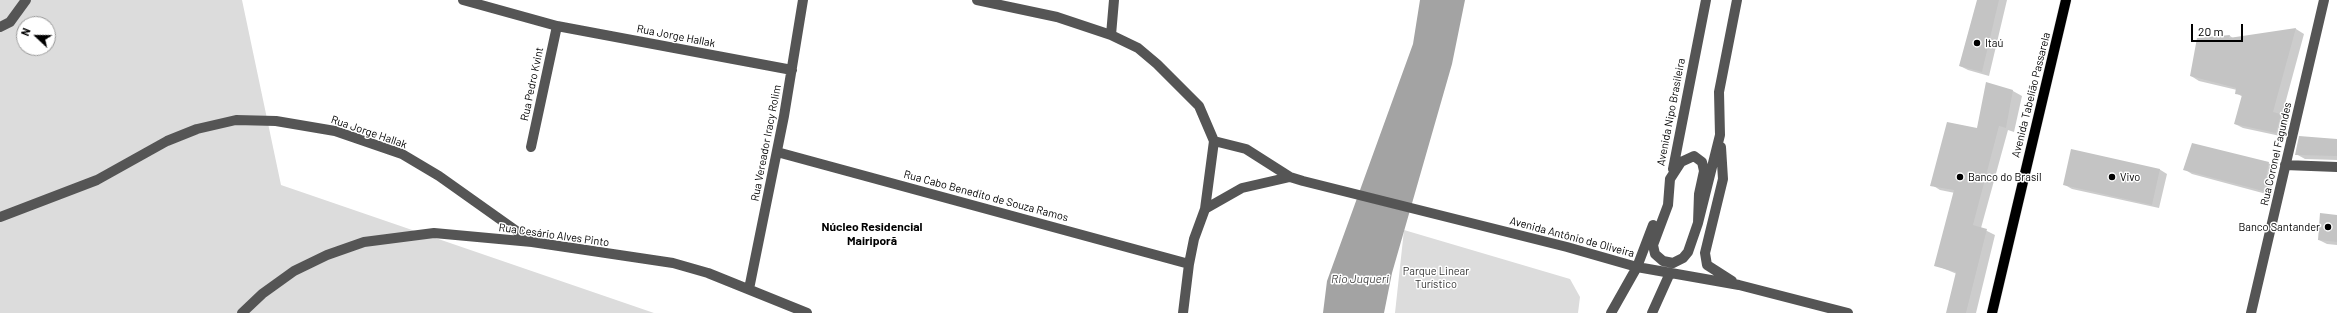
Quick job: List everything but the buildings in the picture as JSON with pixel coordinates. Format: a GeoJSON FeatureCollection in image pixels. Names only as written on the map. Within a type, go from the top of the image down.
{"type":"FeatureCollection","features":[{"type":"Feature","properties":{"kind":"main road","name":"Avenida Tabelião Passarela"},"geometry":{"type":"LineString","coordinates":[[1992,313],[2066,0]]}},
{"type":"Feature","properties":{"kind":"street"},"geometry":{"type":"LineString","coordinates":[[0,27],[10,22],[26,0]]}},
{"type":"Feature","properties":{"kind":"street","name":"Rua Jorge Hallak"},"geometry":{"type":"LineString","coordinates":[[463,0],[557,26],[792,70]]}},
{"type":"Feature","properties":{"kind":"street","name":"Rua Vereador Iracy Rolim"},"geometry":{"type":"LineString","coordinates":[[749,289],[777,152],[804,0]]}},
{"type":"Feature","properties":{"kind":"street"},"geometry":{"type":"LineString","coordinates":[[977,0],[1057,17],[1111,35],[1138,48],[1178,82],[1199,106],[1214,140],[1205,209],[1194,239],[1189,264],[1184,313]]}},
{"type":"Feature","properties":{"kind":"street"},"geometry":{"type":"LineString","coordinates":[[1111,35],[1114,0]]}},
{"type":"Feature","properties":{"kind":"street","name":"Avenida Nipo Brasileira"},"geometry":{"type":"LineString","coordinates":[[1611,313],[1637,267],[1676,160],[1706,0]]}},
{"type":"Feature","properties":{"kind":"street"},"geometry":{"type":"LineString","coordinates":[[1737,0],[1719,92],[1723,179],[1705,253],[1707,265],[1739,285]]}},
{"type":"Feature","properties":{"kind":"street","name":"Rua Coronel Fagundes"},"geometry":{"type":"LineString","coordinates":[[2251,313],[2324,0]]}},
{"type":"Feature","properties":{"kind":"street","name":"Rua Pedro Kvint"},"geometry":{"type":"LineString","coordinates":[[530,147],[557,26]]}},
{"type":"Feature","properties":{"kind":"street","name":"Rua Jorge Hallak"},"geometry":{"type":"LineString","coordinates":[[0,217],[97,180],[168,141],[198,129],[236,120],[276,121],[335,130],[402,154],[439,176],[532,242]]}},
{"type":"Feature","properties":{"kind":"street"},"geometry":{"type":"LineString","coordinates":[[1698,223],[1699,194],[1704,172],[1702,162],[1694,156],[1688,157],[1681,162],[1670,179],[1668,206],[1654,245],[1655,254],[1663,261],[1673,263],[1683,258],[1688,252],[1698,223],[1720,135]]}},
{"type":"Feature","properties":{"kind":"street","name":"Avenida Antônio de Oliveira"},"geometry":{"type":"LineString","coordinates":[[1214,140],[1246,149],[1290,177],[1303,181],[1567,246],[1637,267],[1739,285],[1848,313]]}},
{"type":"Feature","properties":{"kind":"street","name":"Rua Cabo Benedito de Souza Ramos"},"geometry":{"type":"LineString","coordinates":[[777,152],[1189,264]]}},
{"type":"Feature","properties":{"kind":"street"},"geometry":{"type":"LineString","coordinates":[[2286,165],[2337,167]]}},
{"type":"Feature","properties":{"kind":"street"},"geometry":{"type":"LineString","coordinates":[[1205,209],[1242,188],[1290,177]]}},
{"type":"Feature","properties":{"kind":"street","name":"Rua Cesário Alves Pinto"},"geometry":{"type":"LineString","coordinates":[[242,313],[262,294],[294,272],[327,255],[364,242],[428,234],[532,242],[673,263],[708,273],[807,313]]}},
{"type":"Feature","properties":{"kind":"street"},"geometry":{"type":"LineString","coordinates":[[1652,313],[1670,273]]}},
{"type":"Feature","properties":{"kind":"green space"},"geometry":{"type":"Polygon","coordinates":[[[0,0],[242,0],[281,185],[654,313],[0,313],[0,0]]]}},
{"type":"Feature","properties":{"kind":"green space","name":"Parque Linear Turístico"},"geometry":{"type":"Polygon","coordinates":[[[1404,230],[1570,279],[1580,297],[1578,313],[1395,313],[1404,230]]]}},
{"type":"Feature","properties":{"kind":"water","name":"Rio Juqueri"},"geometry":{"type":"Polygon","coordinates":[[[1420,0],[1465,0],[1452,64],[1392,273],[1384,313],[1323,313],[1327,281],[1413,44],[1420,0]]]}},
{"type":"Feature","properties":{"kind":"place","name":"Itaú"},"geometry":{"type":"Point","coordinates":[1977,43]}},
{"type":"Feature","properties":{"kind":"place","name":"Banco do Brasil"},"geometry":{"type":"Point","coordinates":[1960,177]}},
{"type":"Feature","properties":{"kind":"place","name":"Vivo"},"geometry":{"type":"Point","coordinates":[2112,177]}},
{"type":"Feature","properties":{"kind":"place","name":"Banco Santander"},"geometry":{"type":"Point","coordinates":[2328,227]}},
{"type":"Feature","properties":{"kind":"district","name":"Núcleo Residencial Mairiporã"},"geometry":{"type":"Point","coordinates":[872,234]}}]}
